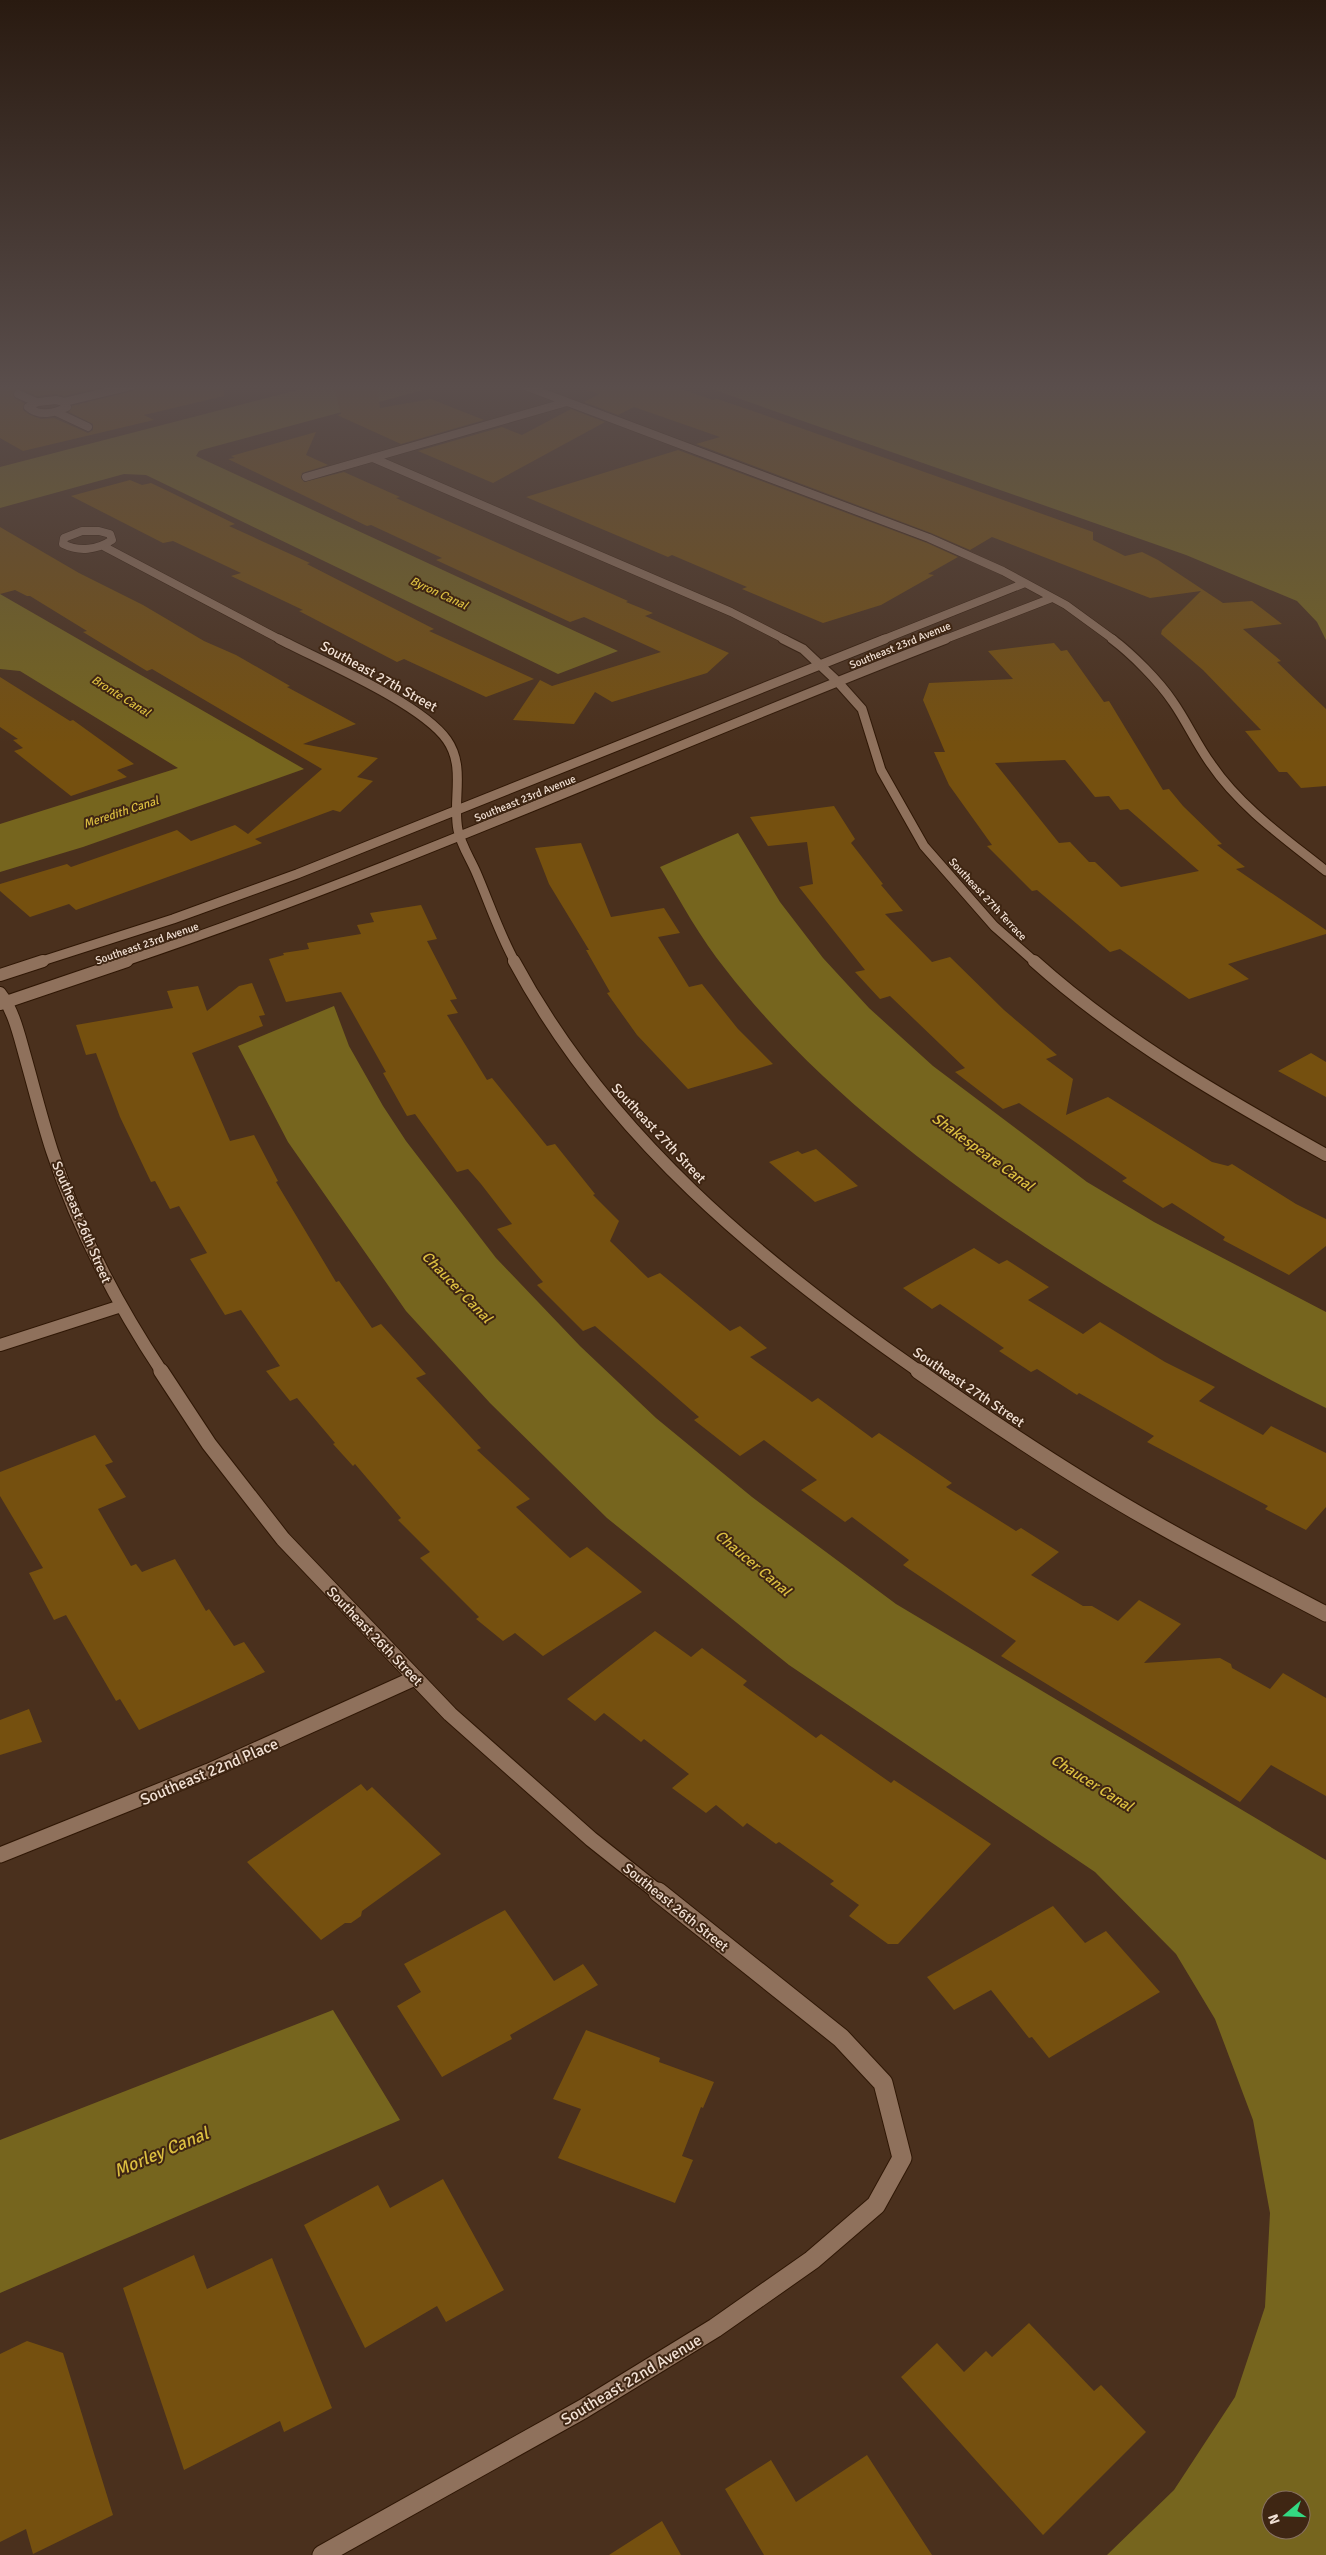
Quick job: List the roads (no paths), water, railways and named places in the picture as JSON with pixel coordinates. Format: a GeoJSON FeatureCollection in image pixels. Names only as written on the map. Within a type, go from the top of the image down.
{"type":"FeatureCollection","features":[{"type":"Feature","properties":{"kind":"street","name":"Southeast 27th Terrace"},"geometry":{"type":"LineString","coordinates":[[483,505],[731,612],[803,649],[838,682],[862,709],[881,770],[891,791],[924,846],[956,885],[994,926],[1068,991],[1150,1051],[1231,1102],[1326,1154]]}},
{"type":"Feature","properties":{"kind":"street"},"geometry":{"type":"LineString","coordinates":[[842,505],[930,538],[1025,582],[1081,615],[1122,646],[1173,701],[1211,766],[1268,824],[1326,871]]}},
{"type":"Feature","properties":{"kind":"street"},"geometry":{"type":"LineString","coordinates":[[98,531],[112,537],[112,540],[103,546],[72,548],[62,541],[75,533],[98,531]]}},
{"type":"Feature","properties":{"kind":"street","name":"Southeast 27th Street"},"geometry":{"type":"LineString","coordinates":[[103,546],[430,720],[450,744],[456,758],[458,772],[458,836],[473,866],[495,922],[524,980],[559,1035],[610,1105],[712,1210],[808,1292],[926,1378],[1049,1459],[1154,1523],[1326,1614]]}},
{"type":"Feature","properties":{"kind":"street","name":"Southeast 23rd Avenue"},"geometry":{"type":"LineString","coordinates":[[0,975],[173,919],[297,874],[1025,582]]}},
{"type":"Feature","properties":{"kind":"street","name":"Southeast 23rd Avenue"},"geometry":{"type":"LineString","coordinates":[[2,1000],[205,935],[338,885],[838,682],[1052,598]]}},
{"type":"Feature","properties":{"kind":"street","name":"Southeast 26th Street"},"geometry":{"type":"LineString","coordinates":[[2,1000],[53,1153],[99,1267],[138,1336],[209,1444],[246,1494],[283,1539],[450,1714],[591,1839],[841,2038],[883,2083],[902,2158]]}},
{"type":"Feature","properties":{"kind":"street"},"geometry":{"type":"LineString","coordinates":[[0,1345],[121,1306]]}},
{"type":"Feature","properties":{"kind":"street","name":"Southeast 22nd Place"},"geometry":{"type":"LineString","coordinates":[[0,1855],[189,1780],[322,1723],[415,1678]]}},
{"type":"Feature","properties":{"kind":"street","name":"Southeast 22nd Avenue"},"geometry":{"type":"LineString","coordinates":[[322,2555],[583,2409],[715,2328],[812,2260],[876,2205],[902,2158]]}},
{"type":"Feature","properties":{"kind":"water","name":"Byron Canal"},"geometry":{"type":"Polygon","coordinates":[[[209,505],[303,505],[618,651],[558,674],[209,505]]]}},
{"type":"Feature","properties":{"kind":"water"},"geometry":{"type":"Polygon","coordinates":[[[1044,505],[1326,505],[1326,640],[1317,622],[1297,601],[1186,555],[1044,505]]]}},
{"type":"Feature","properties":{"kind":"water"},"geometry":{"type":"Polygon","coordinates":[[[0,594],[304,769],[83,847],[0,872],[0,824],[178,768],[20,671],[0,669],[0,594]]]}},
{"type":"Feature","properties":{"kind":"water","name":"Shakespeare Canal"},"geometry":{"type":"Polygon","coordinates":[[[738,833],[780,902],[823,958],[869,1008],[933,1066],[1087,1182],[1154,1222],[1326,1312],[1326,1408],[1218,1352],[1045,1247],[915,1155],[834,1086],[796,1050],[760,1011],[717,958],[691,920],[660,867],[738,833]]]}},
{"type":"Feature","properties":{"kind":"water","name":"Chaucer Canal"},"geometry":{"type":"Polygon","coordinates":[[[334,1006],[349,1046],[383,1106],[406,1141],[496,1258],[580,1346],[656,1418],[752,1497],[896,1604],[1326,1860],[1326,2555],[1107,2555],[1174,2490],[1235,2397],[1265,2307],[1270,2213],[1253,2120],[1215,2019],[1176,1954],[1095,1872],[789,1665],[607,1518],[490,1403],[406,1311],[288,1142],[238,1046],[334,1006]]]}},
{"type":"Feature","properties":{"kind":"water","name":"Morley Canal"},"geometry":{"type":"Polygon","coordinates":[[[333,2010],[400,2120],[0,2293],[0,2140],[333,2010]]]}},
{"type":"Feature","properties":{"kind":"water label","name":"Bronte Canal"},"geometry":{"type":"Point","coordinates":[121,696]}},
{"type":"Feature","properties":{"kind":"water label","name":"Meredith Canal"},"geometry":{"type":"Point","coordinates":[121,812]}}]}
